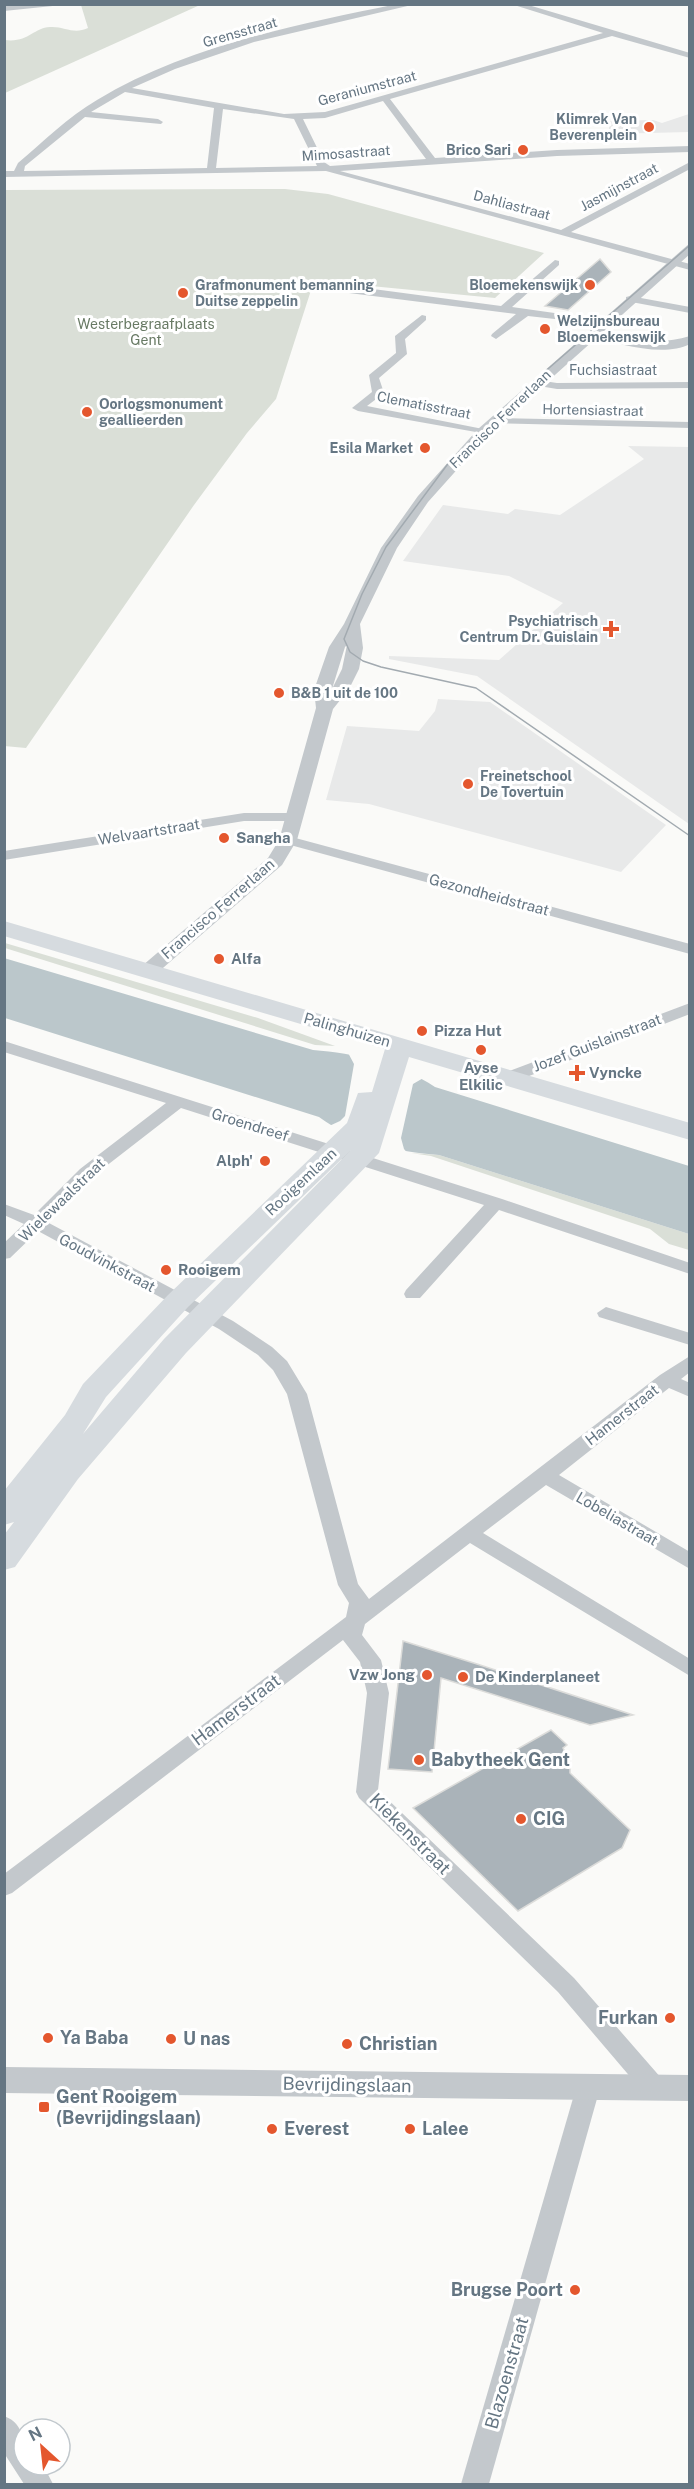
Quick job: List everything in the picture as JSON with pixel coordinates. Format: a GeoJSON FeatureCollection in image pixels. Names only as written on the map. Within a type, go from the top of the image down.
{"type":"FeatureCollection","features":[{"type":"Feature","properties":{"kind":"main road","name":"Palinghuizen"},"geometry":{"type":"LineString","coordinates":[[4,928],[149,970],[388,1050],[505,1079],[690,1132]]}},
{"type":"Feature","properties":{"kind":"main road","name":"Rooigemlaan"},"geometry":{"type":"LineString","coordinates":[[4,1514],[77,1420],[94,1391],[178,1301],[352,1149],[375,1132],[388,1050]]}},
{"type":"Feature","properties":{"kind":"main road","name":"Rooigemlaan"},"geometry":{"type":"LineString","coordinates":[[4,1559],[67,1472],[352,1149]]}},
{"type":"Feature","properties":{"kind":"street"},"geometry":{"type":"LineString","coordinates":[[4,9],[68,4]]}},
{"type":"Feature","properties":{"kind":"street","name":"Grensstraat"},"geometry":{"type":"LineString","coordinates":[[18,174],[21,165],[85,114],[123,89],[178,65],[333,20],[412,4]]}},
{"type":"Feature","properties":{"kind":"street"},"geometry":{"type":"LineString","coordinates":[[515,4],[687,53]]}},
{"type":"Feature","properties":{"kind":"street","name":"Geraniumstraat"},"geometry":{"type":"LineString","coordinates":[[123,89],[298,117],[325,116],[612,33]]}},
{"type":"Feature","properties":{"kind":"street"},"geometry":{"type":"LineString","coordinates":[[385,98],[432,161]]}},
{"type":"Feature","properties":{"kind":"street"},"geometry":{"type":"LineString","coordinates":[[211,172],[219,105]]}},
{"type":"Feature","properties":{"kind":"street"},"geometry":{"type":"LineString","coordinates":[[85,114],[158,122]]}},
{"type":"Feature","properties":{"kind":"street"},"geometry":{"type":"LineString","coordinates":[[298,117],[320,164],[327,168]]}},
{"type":"Feature","properties":{"kind":"street","name":"Mimosastraat"},"geometry":{"type":"LineString","coordinates":[[4,174],[211,172],[327,168],[690,149]]}},
{"type":"Feature","properties":{"kind":"street","name":"Jasmijnstraat"},"geometry":{"type":"LineString","coordinates":[[562,233],[690,165]]}},
{"type":"Feature","properties":{"kind":"street","name":"Dahliastraat"},"geometry":{"type":"LineString","coordinates":[[327,168],[690,267]]}},
{"type":"Feature","properties":{"kind":"street","name":"Francisco Ferrerlaan"},"geometry":{"type":"LineString","coordinates":[[149,970],[275,861],[288,840],[325,708],[342,691],[355,656],[357,648],[352,624],[370,583],[406,523],[444,473],[483,432],[690,247]]}},
{"type":"Feature","properties":{"kind":"street"},"geometry":{"type":"LineString","coordinates":[[505,308],[555,263]]}},
{"type":"Feature","properties":{"kind":"street"},"geometry":{"type":"LineString","coordinates":[[313,284],[604,323]]}},
{"type":"Feature","properties":{"kind":"street"},"geometry":{"type":"LineString","coordinates":[[630,299],[690,310]]}},
{"type":"Feature","properties":{"kind":"street"},"geometry":{"type":"LineString","coordinates":[[496,336],[527,311]]}},
{"type":"Feature","properties":{"kind":"street","name":"Clematisstraat"},"geometry":{"type":"LineString","coordinates":[[422,318],[399,338],[402,354],[373,377],[378,393],[358,408],[483,432]]}},
{"type":"Feature","properties":{"kind":"street"},"geometry":{"type":"LineString","coordinates":[[592,334],[669,347],[684,345],[690,339]]}},
{"type":"Feature","properties":{"kind":"street","name":"Fuchsiastraat"},"geometry":{"type":"LineString","coordinates":[[537,383],[557,386],[690,385]]}},
{"type":"Feature","properties":{"kind":"street","name":"Hortensiastraat"},"geometry":{"type":"LineString","coordinates":[[496,421],[690,425]]}},
{"type":"Feature","properties":{"kind":"street","name":"Welvaartstraat"},"geometry":{"type":"LineString","coordinates":[[4,856],[244,817],[294,817]]}},
{"type":"Feature","properties":{"kind":"street","name":"Gezondheidstraat"},"geometry":{"type":"LineString","coordinates":[[288,840],[690,949]]}},
{"type":"Feature","properties":{"kind":"street","name":"Jozef Guislainstraat"},"geometry":{"type":"LineString","coordinates":[[505,1079],[690,1008]]}},
{"type":"Feature","properties":{"kind":"street","name":"Groendreef"},"geometry":{"type":"LineString","coordinates":[[4,1047],[177,1102],[352,1149],[496,1203],[690,1269]]}},
{"type":"Feature","properties":{"kind":"street","name":"Wielewaalstraat"},"geometry":{"type":"LineString","coordinates":[[4,1254],[86,1173],[177,1102]]}},
{"type":"Feature","properties":{"kind":"street"},"geometry":{"type":"LineString","coordinates":[[413,1294],[496,1203]]}},
{"type":"Feature","properties":{"kind":"street","name":"Goudvinkstraat"},"geometry":{"type":"LineString","coordinates":[[4,1209],[27,1216],[178,1301]]}},
{"type":"Feature","properties":{"kind":"street"},"geometry":{"type":"LineString","coordinates":[[178,1301],[205,1313]]}},
{"type":"Feature","properties":{"kind":"street","name":"Kiekenstraat"},"geometry":{"type":"LineString","coordinates":[[205,1313],[266,1352],[286,1370],[297,1394],[348,1585],[360,1602],[351,1636],[370,1660],[378,1693],[366,1792],[566,1985],[653,2086]]}},
{"type":"Feature","properties":{"kind":"street"},"geometry":{"type":"LineString","coordinates":[[606,1313],[690,1339]]}},
{"type":"Feature","properties":{"kind":"street","name":"Hamerstraat"},"geometry":{"type":"LineString","coordinates":[[4,1887],[545,1476],[690,1362]]}},
{"type":"Feature","properties":{"kind":"street"},"geometry":{"type":"LineString","coordinates":[[667,1379],[690,1391]]}},
{"type":"Feature","properties":{"kind":"street","name":"Lobeliastraat"},"geometry":{"type":"LineString","coordinates":[[545,1476],[690,1562]]}},
{"type":"Feature","properties":{"kind":"street"},"geometry":{"type":"LineString","coordinates":[[468,1533],[690,1669]]}},
{"type":"Feature","properties":{"kind":"street","name":"Bevrijdingslaan"},"geometry":{"type":"LineString","coordinates":[[4,2080],[690,2088]]}},
{"type":"Feature","properties":{"kind":"street","name":"Blazoenstraat"},"geometry":{"type":"LineString","coordinates":[[475,2484],[588,2088]]}},
{"type":"Feature","properties":{"kind":"street"},"geometry":{"type":"LineString","coordinates":[[4,2428],[12,2441]]}},
{"type":"Feature","properties":{"kind":"shaded area","name":"Klimrek Van Beverenplein"},"geometry":{"type":"Polygon","coordinates":[[[689,114],[689,132],[609,134],[609,121],[653,120],[662,123],[689,114]]]}},
{"type":"Feature","properties":{"kind":"shaded area","name":"Psychiatrisch Centrum Dr. Guislain"},"geometry":{"type":"Polygon","coordinates":[[[628,446],[689,447],[689,824],[477,676],[389,659],[389,656],[499,660],[563,603],[509,576],[403,561],[443,505],[508,514],[515,509],[560,515],[644,459],[628,446]]]}},
{"type":"Feature","properties":{"kind":"shaded area","name":"Freinetschool De Tovertuin"},"geometry":{"type":"Polygon","coordinates":[[[438,699],[490,702],[666,825],[621,872],[369,804],[326,800],[347,726],[419,731],[435,711],[438,699]]]}},
{"type":"Feature","properties":{"kind":"shaded area"},"geometry":{"type":"Polygon","coordinates":[[[4,958],[313,1050],[377,1061],[407,1072],[435,1087],[689,1166],[689,1234],[439,1155],[376,1144],[346,1133],[319,1117],[5,1018],[4,958]]]}},
{"type":"Feature","properties":{"kind":"green space"},"geometry":{"type":"Polygon","coordinates":[[[81,4],[200,5],[5,93],[5,40],[19,39],[50,27],[78,31],[88,28],[81,4]]]}},
{"type":"Feature","properties":{"kind":"green space","name":"Westerbegraafplaats Gent"},"geometry":{"type":"Polygon","coordinates":[[[285,189],[328,194],[544,253],[495,298],[319,281],[313,284],[276,399],[247,433],[194,505],[26,748],[4,746],[4,190],[285,189]]]}},
{"type":"Feature","properties":{"kind":"green space"},"geometry":{"type":"Polygon","coordinates":[[[5,943],[258,1018],[335,1046],[315,1045],[5,948],[5,943]]]}},
{"type":"Feature","properties":{"kind":"green space"},"geometry":{"type":"Polygon","coordinates":[[[411,1153],[439,1155],[689,1234],[689,1250],[669,1244],[650,1229],[431,1156],[411,1153]]]}},
{"type":"Feature","properties":{"kind":"pier"},"geometry":{"type":"Polygon","coordinates":[[[346,1049],[425,1077],[413,1084],[401,1138],[404,1149],[410,1156],[400,1155],[334,1132],[327,1127],[345,1116],[354,1064],[346,1049]]]}},
{"type":"Feature","properties":{"kind":"building","name":"Bloemekenswijk"},"geometry":{"type":"Polygon","coordinates":[[[600,259],[611,272],[568,310],[545,306],[600,259]]]}},
{"type":"Feature","properties":{"kind":"building"},"geometry":{"type":"Polygon","coordinates":[[[403,1641],[633,1715],[590,1725],[441,1678],[432,1772],[388,1769],[403,1641]]]}},
{"type":"Feature","properties":{"kind":"building","name":"CIG"},"geometry":{"type":"Polygon","coordinates":[[[551,1730],[567,1745],[563,1748],[570,1761],[570,1773],[630,1830],[622,1848],[518,1911],[413,1808],[551,1730]]]}},
{"type":"Feature","properties":{"kind":"tram line"},"geometry":{"type":"LineString","coordinates":[[690,245],[541,375],[450,461],[386,547],[362,594],[344,639],[350,652],[363,661],[476,688],[690,836]]}},
{"type":"Feature","properties":{"kind":"place","name":"Klimrek Van Beverenplein"},"geometry":{"type":"Point","coordinates":[649,127]}},
{"type":"Feature","properties":{"kind":"place","name":"Brico Sari"},"geometry":{"type":"Point","coordinates":[523,150]}},
{"type":"Feature","properties":{"kind":"place","name":"Bloemekenswijk"},"geometry":{"type":"Point","coordinates":[590,285]}},
{"type":"Feature","properties":{"kind":"place","name":"Grafmonument bemanning Duitse zeppelin"},"geometry":{"type":"Point","coordinates":[183,293]}},
{"type":"Feature","properties":{"kind":"place","name":"Welzijnsbureau Bloemekenswijk"},"geometry":{"type":"Point","coordinates":[545,329]}},
{"type":"Feature","properties":{"kind":"place","name":"Oorlogsmonument geallieerden"},"geometry":{"type":"Point","coordinates":[87,412]}},
{"type":"Feature","properties":{"kind":"place","name":"Esila Market"},"geometry":{"type":"Point","coordinates":[425,448]}},
{"type":"Feature","properties":{"kind":"place","name":"Psychiatrisch Centrum Dr. Guislain"},"geometry":{"type":"Point","coordinates":[611,629]}},
{"type":"Feature","properties":{"kind":"place","name":"B&B 1 uit de 100"},"geometry":{"type":"Point","coordinates":[279,693]}},
{"type":"Feature","properties":{"kind":"place","name":"Freinetschool De Tovertuin"},"geometry":{"type":"Point","coordinates":[468,784]}},
{"type":"Feature","properties":{"kind":"place","name":"Sangha"},"geometry":{"type":"Point","coordinates":[224,838]}},
{"type":"Feature","properties":{"kind":"place","name":"Alfa"},"geometry":{"type":"Point","coordinates":[219,959]}},
{"type":"Feature","properties":{"kind":"place","name":"Pizza Hut"},"geometry":{"type":"Point","coordinates":[422,1031]}},
{"type":"Feature","properties":{"kind":"place","name":"Ayse Elkilic"},"geometry":{"type":"Point","coordinates":[481,1050]}},
{"type":"Feature","properties":{"kind":"place","name":"Vyncke"},"geometry":{"type":"Point","coordinates":[577,1073]}},
{"type":"Feature","properties":{"kind":"place","name":"Alph'"},"geometry":{"type":"Point","coordinates":[265,1161]}},
{"type":"Feature","properties":{"kind":"place","name":"Rooigem"},"geometry":{"type":"Point","coordinates":[166,1270]}},
{"type":"Feature","properties":{"kind":"place","name":"Vzw Jong"},"geometry":{"type":"Point","coordinates":[427,1675]}},
{"type":"Feature","properties":{"kind":"place","name":"De Kinderplaneet"},"geometry":{"type":"Point","coordinates":[463,1677]}},
{"type":"Feature","properties":{"kind":"place","name":"Babytheek Gent"},"geometry":{"type":"Point","coordinates":[419,1760]}},
{"type":"Feature","properties":{"kind":"place","name":"CIG"},"geometry":{"type":"Point","coordinates":[521,1819]}},
{"type":"Feature","properties":{"kind":"place","name":"Furkan"},"geometry":{"type":"Point","coordinates":[670,2018]}},
{"type":"Feature","properties":{"kind":"place","name":"Ya Baba"},"geometry":{"type":"Point","coordinates":[48,2038]}},
{"type":"Feature","properties":{"kind":"place","name":"U nas"},"geometry":{"type":"Point","coordinates":[171,2039]}},
{"type":"Feature","properties":{"kind":"place","name":"Christian"},"geometry":{"type":"Point","coordinates":[347,2044]}},
{"type":"Feature","properties":{"kind":"place","name":"Gent Rooigem (Bevrijdingslaan)"},"geometry":{"type":"Point","coordinates":[44,2107]}},
{"type":"Feature","properties":{"kind":"place","name":"Everest"},"geometry":{"type":"Point","coordinates":[272,2129]}},
{"type":"Feature","properties":{"kind":"place","name":"Lalee"},"geometry":{"type":"Point","coordinates":[410,2129]}},
{"type":"Feature","properties":{"kind":"place","name":"Brugse Poort"},"geometry":{"type":"Point","coordinates":[575,2290]}}]}
